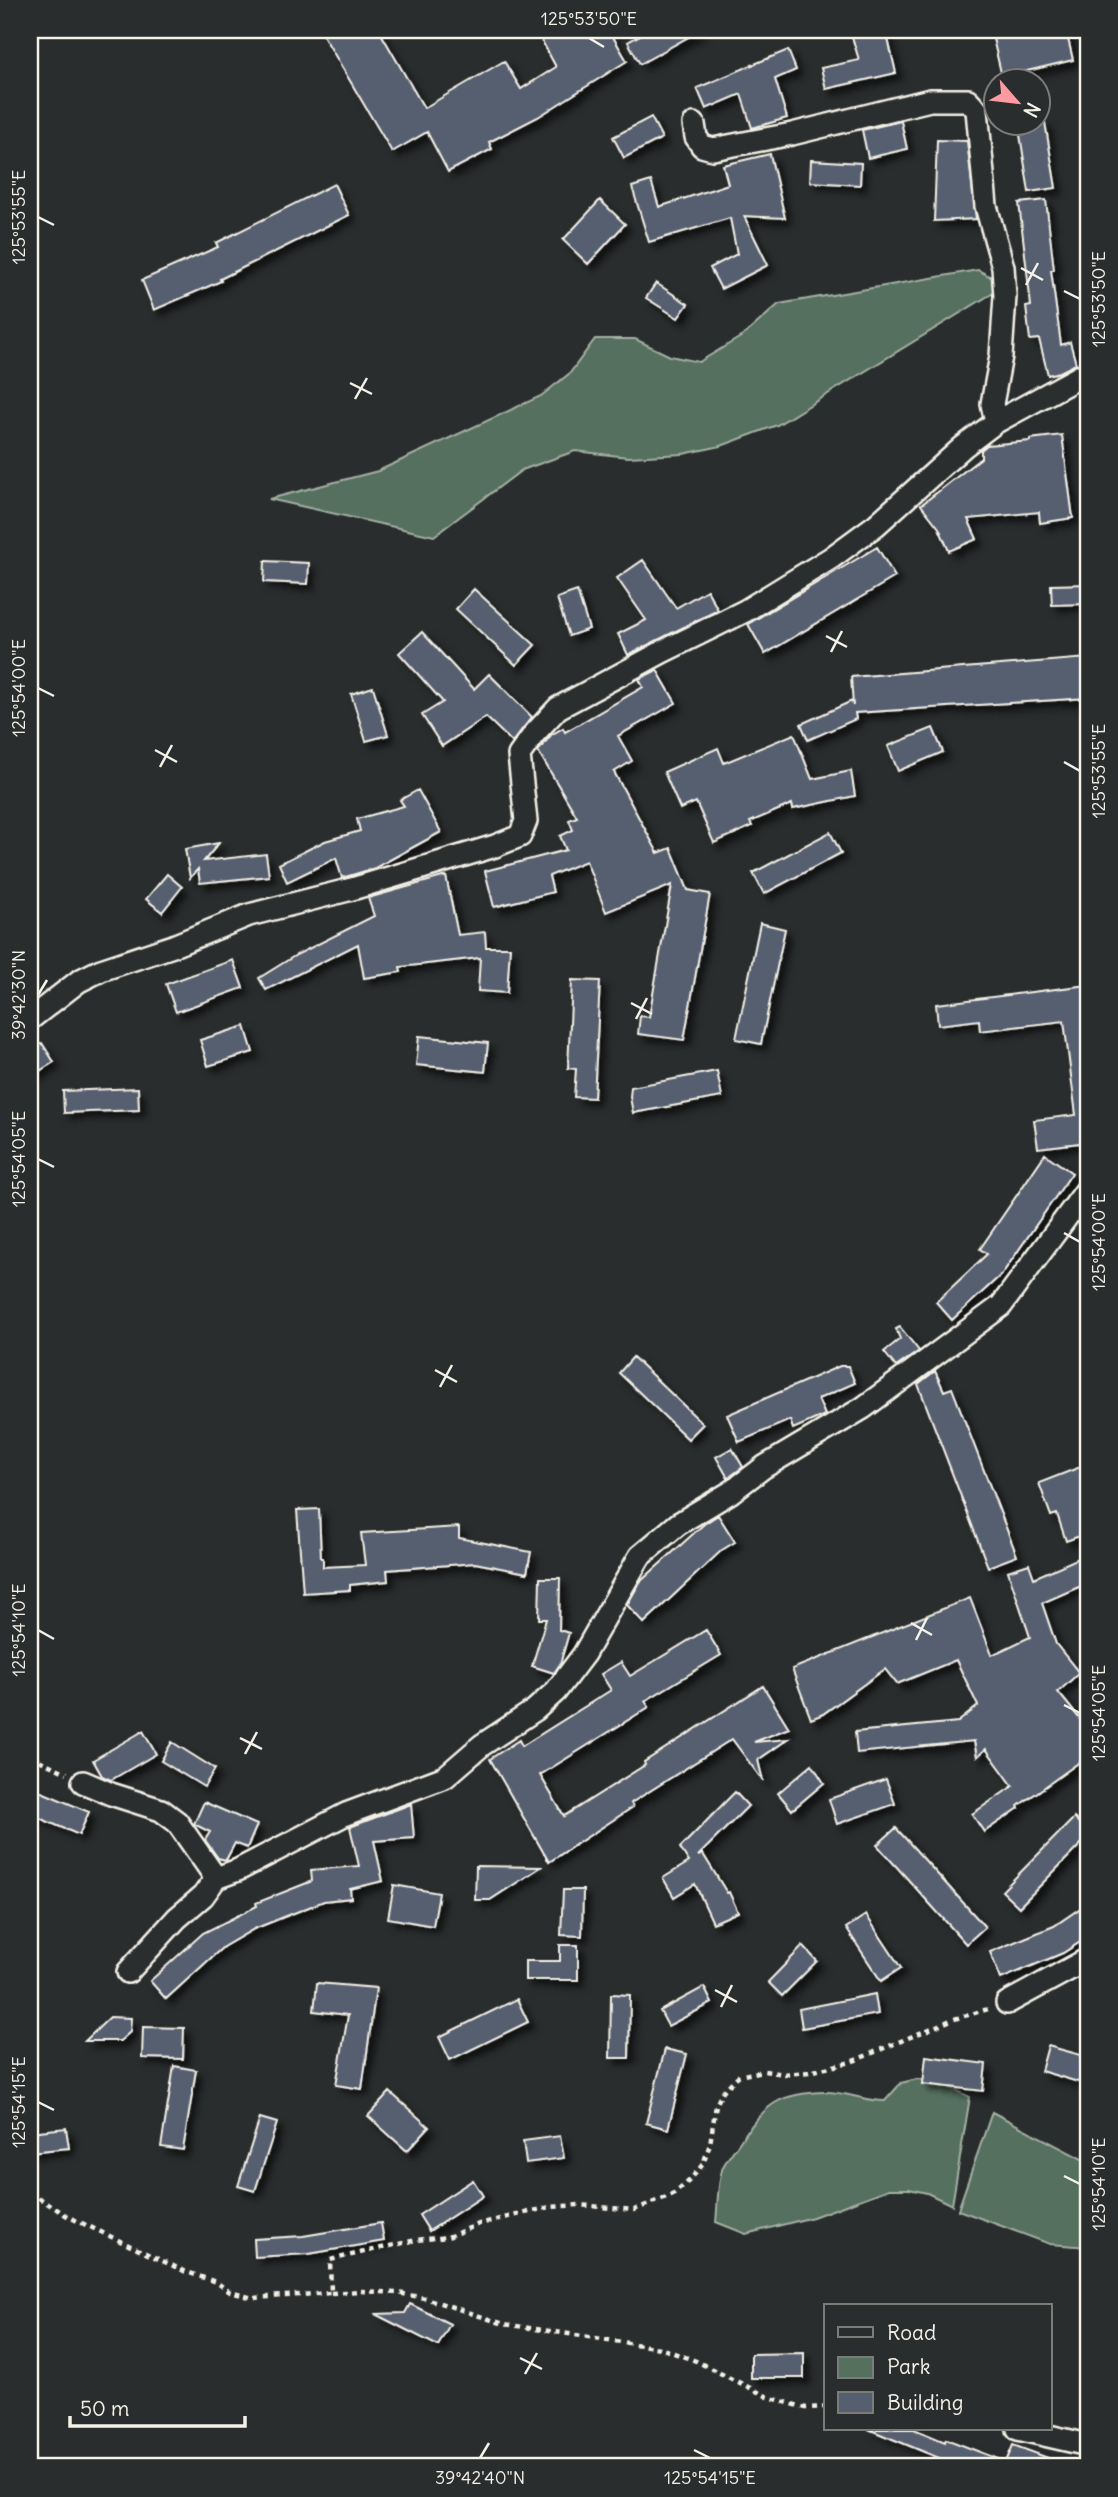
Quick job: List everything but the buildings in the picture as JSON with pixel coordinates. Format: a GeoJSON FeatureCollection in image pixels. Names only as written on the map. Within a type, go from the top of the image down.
{"type":"FeatureCollection","features":[{"type":"Feature","properties":{"kind":"street"},"geometry":{"type":"LineString","coordinates":[[694,124],[696,137],[702,146],[713,149],[792,134],[930,100],[968,100],[977,110],[986,206],[1003,267],[1000,356],[992,404],[996,422]]}},
{"type":"Feature","properties":{"kind":"street"},"geometry":{"type":"LineString","coordinates":[[30,1018],[79,981],[101,970],[200,936],[248,915],[352,888],[495,846],[520,836],[526,821],[519,755],[558,708],[664,650],[745,611],[841,551],[876,525],[963,447],[996,422],[1088,372]]}},
{"type":"Feature","properties":{"kind":"street"},"geometry":{"type":"LineString","coordinates":[[128,1972],[177,1918],[203,1895],[216,1878],[238,1870],[346,1814],[444,1777],[482,1745],[535,1710],[556,1691],[584,1654],[640,1556],[678,1524],[731,1492],[764,1467],[863,1408],[1001,1306],[1088,1188]]}},
{"type":"Feature","properties":{"kind":"street"},"geometry":{"type":"LineString","coordinates":[[83,1782],[161,1810],[177,1822],[216,1878]]}},
{"type":"Feature","properties":{"kind":"street"},"geometry":{"type":"LineString","coordinates":[[1007,2003],[1088,1959]]}},
{"type":"Feature","properties":{"kind":"street"},"geometry":{"type":"LineString","coordinates":[[1022,2430],[1088,2445]]}},
{"type":"Feature","properties":{"kind":"path"},"geometry":{"type":"LineString","coordinates":[[30,1756],[83,1782]]}},
{"type":"Feature","properties":{"kind":"path"},"geometry":{"type":"LineString","coordinates":[[331,2293],[330,2260],[416,2241],[448,2237],[479,2224],[550,2207],[579,2205],[634,2210],[674,2194],[703,2164],[710,2144],[716,2105],[723,2091],[738,2076],[764,2071],[784,2074],[809,2072],[851,2062],[951,2020],[1007,2003]]}},
{"type":"Feature","properties":{"kind":"path"},"geometry":{"type":"LineString","coordinates":[[30,2192],[69,2217],[184,2271],[216,2282],[230,2292],[253,2298],[360,2291],[398,2292],[505,2324],[660,2348],[696,2361],[768,2398],[806,2408],[824,2407]]}},
{"type":"Feature","properties":{"kind":"green space"},"geometry":{"type":"Polygon","coordinates":[[[978,270],[1006,285],[777,425],[721,446],[683,454],[628,457],[575,451],[522,470],[434,536],[269,499],[378,471],[541,396],[570,373],[595,339],[635,339],[670,356],[699,362],[744,335],[779,304],[978,270]]]}},
{"type":"Feature","properties":{"kind":"green space"},"geometry":{"type":"Polygon","coordinates":[[[917,2079],[936,2080],[970,2097],[952,2205],[927,2193],[889,2189],[813,2217],[746,2234],[716,2222],[723,2167],[750,2127],[776,2102],[797,2095],[826,2092],[885,2101],[901,2083],[917,2079]]]}},
{"type":"Feature","properties":{"kind":"green space"},"geometry":{"type":"Polygon","coordinates":[[[992,2112],[1088,2162],[1088,2247],[1050,2244],[958,2210],[992,2112]]]}}]}
